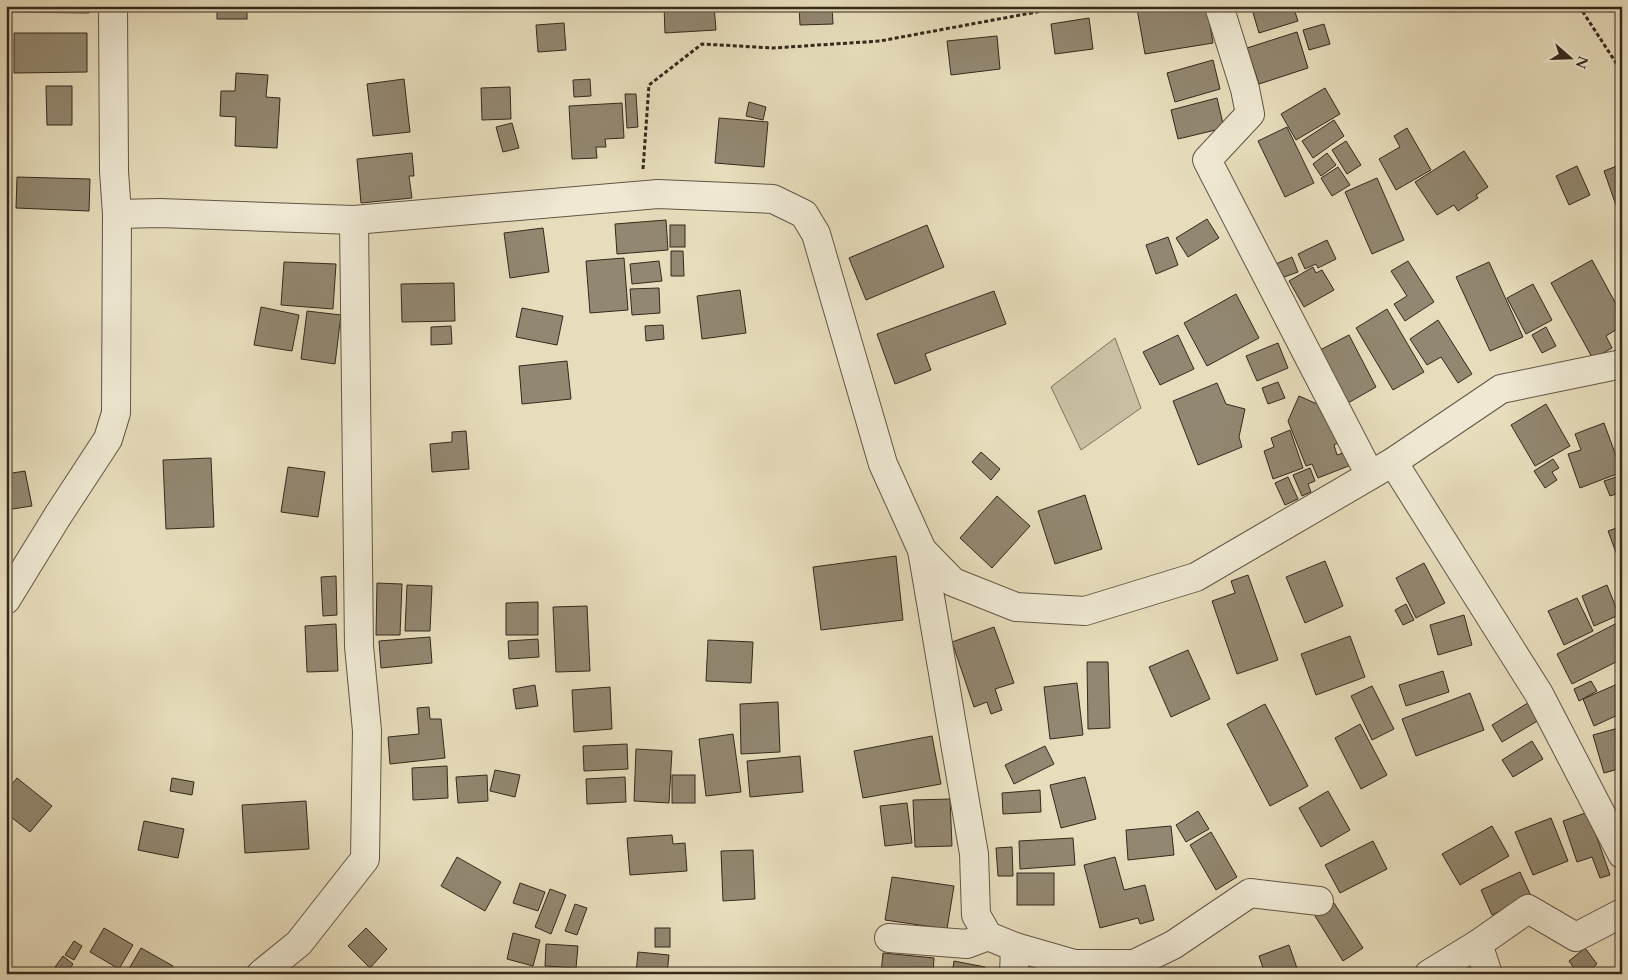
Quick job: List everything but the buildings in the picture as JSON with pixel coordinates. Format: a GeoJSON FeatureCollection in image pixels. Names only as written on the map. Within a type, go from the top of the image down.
{"type":"FeatureCollection","features":[{"type":"Feature","properties":{"kind":"street"},"geometry":{"type":"LineString","coordinates":[[6,600],[108,439],[116,413],[117,214],[114,161],[113,6]]}},
{"type":"Feature","properties":{"kind":"street"},"geometry":{"type":"LineString","coordinates":[[1219,6],[1250,114],[1207,160],[1382,469],[1539,694],[1622,854]]}},
{"type":"Feature","properties":{"kind":"street"},"geometry":{"type":"LineString","coordinates":[[117,214],[160,213],[354,220],[658,194],[773,199],[804,214],[816,234],[883,464],[922,550],[974,854],[976,915],[988,936],[1015,960],[1074,964],[1104,969],[1134,964],[1173,945],[1250,893],[1319,901]]}},
{"type":"Feature","properties":{"kind":"street"},"geometry":{"type":"LineString","coordinates":[[261,974],[299,943],[365,859],[366,731],[359,646],[354,220]]}},
{"type":"Feature","properties":{"kind":"street"},"geometry":{"type":"LineString","coordinates":[[922,550],[953,582],[1016,607],[1085,611],[1196,577],[1382,469],[1501,389],[1622,364]]}},
{"type":"Feature","properties":{"kind":"street"},"geometry":{"type":"LineString","coordinates":[[1430,974],[1478,944],[1528,909],[1576,937],[1622,913]]}},
{"type":"Feature","properties":{"kind":"street"},"geometry":{"type":"LineString","coordinates":[[889,938],[967,944],[988,936]]}},
{"type":"Feature","properties":{"kind":"street"},"geometry":{"type":"LineString","coordinates":[[1478,944],[1488,974]]}},
{"type":"Feature","properties":{"kind":"path"},"geometry":{"type":"LineString","coordinates":[[641,196],[650,85],[702,44],[773,48],[880,41],[1069,6]]}},
{"type":"Feature","properties":{"kind":"path"},"geometry":{"type":"LineString","coordinates":[[1579,6],[1622,72]]}},
{"type":"Feature","properties":{"kind":"shaded area"},"geometry":{"type":"Polygon","coordinates":[[[1115,338],[1141,408],[1081,450],[1051,387],[1115,338]]]}}]}
